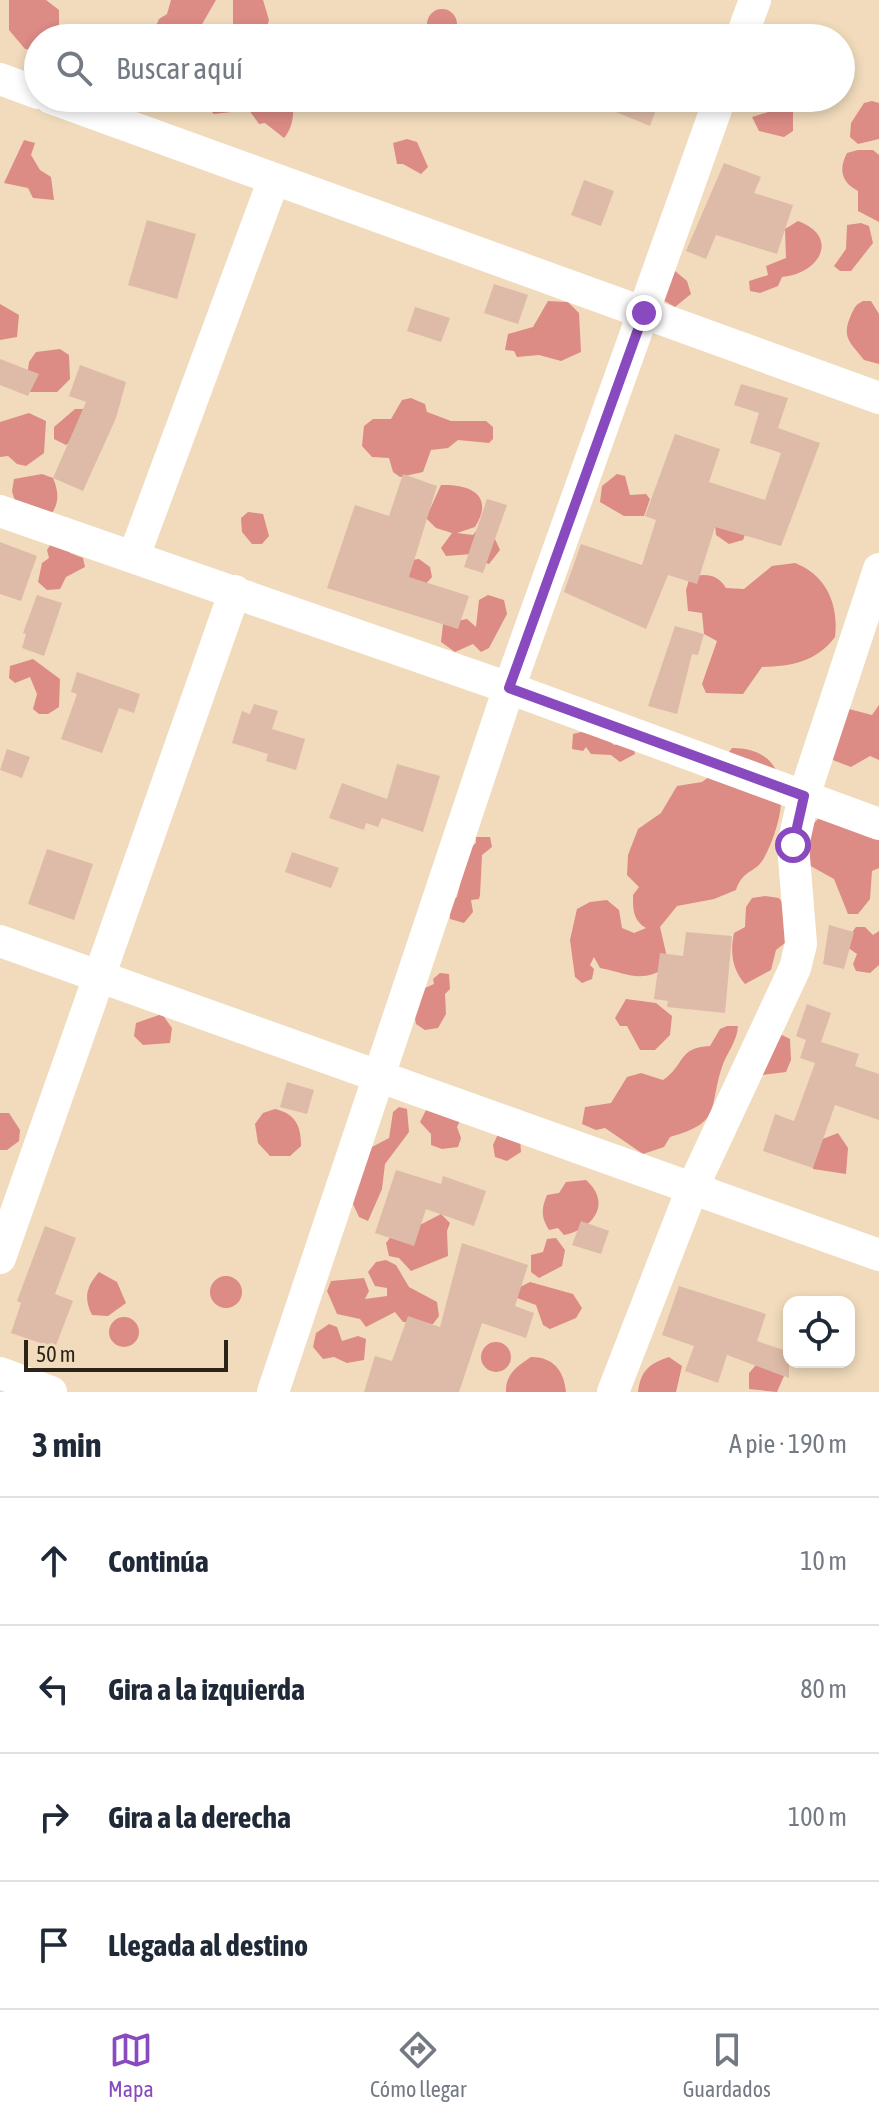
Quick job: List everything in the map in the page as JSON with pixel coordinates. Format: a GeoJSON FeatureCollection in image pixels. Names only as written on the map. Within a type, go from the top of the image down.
{"type":"FeatureCollection","features":[{"type":"Feature","properties":{"kind":"street"},"geometry":{"type":"LineString","coordinates":[[746,24],[755,0]]}},
{"type":"Feature","properties":{"kind":"street"},"geometry":{"type":"LineString","coordinates":[[0,79],[24,88]]}},
{"type":"Feature","properties":{"kind":"street"},"geometry":{"type":"LineString","coordinates":[[90,112],[879,398]]}},
{"type":"Feature","properties":{"kind":"street"},"geometry":{"type":"LineString","coordinates":[[273,1392],[509,688],[715,112]]}},
{"type":"Feature","properties":{"kind":"street"},"geometry":{"type":"LineString","coordinates":[[134,556],[274,179]]}},
{"type":"Feature","properties":{"kind":"street"},"geometry":{"type":"LineString","coordinates":[[0,511],[509,688],[879,824]]}},
{"type":"Feature","properties":{"kind":"street"},"geometry":{"type":"LineString","coordinates":[[613,1392],[692,1189],[795,968],[801,944],[793,845],[804,796],[879,569]]}},
{"type":"Feature","properties":{"kind":"street"},"geometry":{"type":"LineString","coordinates":[[0,1258],[235,591]]}},
{"type":"Feature","properties":{"kind":"street"},"geometry":{"type":"LineString","coordinates":[[0,941],[879,1255]]}},
{"type":"Feature","properties":{"kind":"street"},"geometry":{"type":"LineString","coordinates":[[0,1373],[51,1392]]}},
{"type":"Feature","properties":{"kind":"shaded area"},"geometry":{"type":"Polygon","coordinates":[[[9,0],[46,0],[59,10],[59,24],[24,24],[24,48],[9,30],[9,0]]]}},
{"type":"Feature","properties":{"kind":"shaded area"},"geometry":{"type":"Polygon","coordinates":[[[171,0],[216,0],[202,24],[157,24],[167,14],[171,0]]]}},
{"type":"Feature","properties":{"kind":"shaded area"},"geometry":{"type":"Polygon","coordinates":[[[233,0],[263,0],[268,24],[233,24],[233,0]]]}},
{"type":"Feature","properties":{"kind":"shaded area"},"geometry":{"type":"Polygon","coordinates":[[[436,10],[448,10],[456,18],[457,24],[427,24],[431,13],[436,10]]]}},
{"type":"Feature","properties":{"kind":"shaded area"},"geometry":{"type":"Polygon","coordinates":[[[864,103],[879,103],[879,139],[858,144],[850,137],[851,123],[864,103]]]}},
{"type":"Feature","properties":{"kind":"shaded area"},"geometry":{"type":"Polygon","coordinates":[[[250,112],[293,112],[284,138],[265,123],[259,124],[250,112]]]}},
{"type":"Feature","properties":{"kind":"shaded area"},"geometry":{"type":"Polygon","coordinates":[[[768,112],[793,112],[793,131],[784,137],[759,131],[752,117],[768,112]]]}},
{"type":"Feature","properties":{"kind":"shaded area"},"geometry":{"type":"Polygon","coordinates":[[[407,139],[417,142],[428,167],[421,174],[397,164],[393,143],[407,139]]]}},
{"type":"Feature","properties":{"kind":"shaded area"},"geometry":{"type":"Polygon","coordinates":[[[24,140],[35,143],[31,155],[40,170],[51,177],[54,200],[33,198],[28,188],[4,183],[24,140]]]}},
{"type":"Feature","properties":{"kind":"shaded area"},"geometry":{"type":"Polygon","coordinates":[[[873,150],[879,155],[879,222],[858,211],[858,191],[848,184],[843,175],[847,153],[873,150]]]}},
{"type":"Feature","properties":{"kind":"shaded area"},"geometry":{"type":"Polygon","coordinates":[[[798,221],[819,236],[822,245],[815,262],[795,274],[782,277],[778,286],[760,293],[750,291],[749,281],[768,275],[766,266],[786,258],[785,229],[798,221]]]}},
{"type":"Feature","properties":{"kind":"shaded area"},"geometry":{"type":"Polygon","coordinates":[[[861,223],[869,226],[873,243],[851,271],[840,271],[834,266],[846,249],[847,225],[861,223]]]}},
{"type":"Feature","properties":{"kind":"shaded area"},"geometry":{"type":"Polygon","coordinates":[[[675,271],[687,281],[691,294],[675,307],[663,300],[675,271]]]}},
{"type":"Feature","properties":{"kind":"shaded area"},"geometry":{"type":"Polygon","coordinates":[[[548,301],[568,302],[579,313],[581,352],[561,361],[539,355],[517,357],[514,351],[505,350],[508,334],[533,327],[548,301]]]}},
{"type":"Feature","properties":{"kind":"shaded area"},"geometry":{"type":"Polygon","coordinates":[[[863,301],[871,301],[879,314],[879,364],[864,360],[847,335],[851,315],[863,301]]]}},
{"type":"Feature","properties":{"kind":"shaded area"},"geometry":{"type":"Polygon","coordinates":[[[0,304],[19,315],[17,337],[0,340],[0,304]]]}},
{"type":"Feature","properties":{"kind":"shaded area"},"geometry":{"type":"Polygon","coordinates":[[[60,349],[69,355],[70,379],[57,392],[30,392],[27,377],[29,362],[36,352],[60,349]]]}},
{"type":"Feature","properties":{"kind":"shaded area"},"geometry":{"type":"Polygon","coordinates":[[[411,398],[425,404],[427,412],[451,421],[486,421],[493,427],[493,439],[489,443],[458,440],[448,448],[431,450],[423,472],[400,477],[393,472],[389,458],[372,457],[362,446],[364,426],[373,419],[391,419],[402,400],[411,398]]]}},
{"type":"Feature","properties":{"kind":"shaded area"},"geometry":{"type":"Polygon","coordinates":[[[75,409],[84,409],[74,438],[66,445],[54,439],[54,427],[75,409]]]}},
{"type":"Feature","properties":{"kind":"shaded area"},"geometry":{"type":"Polygon","coordinates":[[[29,413],[46,421],[44,453],[26,466],[17,464],[8,456],[0,457],[0,422],[29,413]]]}},
{"type":"Feature","properties":{"kind":"shaded area"},"geometry":{"type":"Polygon","coordinates":[[[42,474],[53,478],[56,487],[57,500],[52,513],[15,501],[12,491],[14,479],[42,474]]]}},
{"type":"Feature","properties":{"kind":"shaded area"},"geometry":{"type":"Polygon","coordinates":[[[617,474],[625,476],[630,495],[646,494],[650,499],[644,516],[624,516],[600,502],[602,486],[617,474]]]}},
{"type":"Feature","properties":{"kind":"shaded area"},"geometry":{"type":"Polygon","coordinates":[[[441,485],[470,489],[481,499],[482,507],[475,527],[457,533],[473,535],[477,530],[495,539],[500,550],[489,564],[476,560],[472,554],[446,556],[441,548],[452,533],[436,528],[426,518],[441,485]]]}},
{"type":"Feature","properties":{"kind":"shaded area"},"geometry":{"type":"Polygon","coordinates":[[[248,512],[263,514],[269,536],[262,544],[252,544],[242,532],[241,518],[248,512]]]}},
{"type":"Feature","properties":{"kind":"shaded area"},"geometry":{"type":"Polygon","coordinates":[[[715,523],[749,524],[743,540],[729,544],[716,535],[715,523]]]}},
{"type":"Feature","properties":{"kind":"shaded area"},"geometry":{"type":"Polygon","coordinates":[[[52,542],[68,547],[70,553],[83,558],[85,567],[66,577],[60,589],[47,590],[38,582],[42,563],[49,558],[47,550],[52,542]]]}},
{"type":"Feature","properties":{"kind":"shaded area"},"geometry":{"type":"Polygon","coordinates":[[[419,559],[430,567],[432,577],[424,586],[408,585],[405,561],[419,559]]]}},
{"type":"Feature","properties":{"kind":"shaded area"},"geometry":{"type":"Polygon","coordinates":[[[795,563],[815,575],[828,592],[835,613],[835,637],[820,652],[803,661],[762,667],[743,694],[706,693],[702,684],[717,641],[704,634],[702,613],[688,611],[686,590],[690,577],[711,576],[726,588],[744,589],[772,566],[795,563]]]}},
{"type":"Feature","properties":{"kind":"shaded area"},"geometry":{"type":"Polygon","coordinates":[[[488,595],[504,600],[507,614],[489,648],[481,652],[473,644],[455,652],[441,642],[443,624],[467,619],[476,627],[479,600],[488,595]]]}},
{"type":"Feature","properties":{"kind":"shaded area"},"geometry":{"type":"Polygon","coordinates":[[[33,659],[60,679],[59,707],[48,714],[39,714],[33,709],[37,694],[30,677],[15,683],[9,678],[10,666],[33,659]]]}},
{"type":"Feature","properties":{"kind":"shaded area"},"geometry":{"type":"Polygon","coordinates":[[[879,705],[879,760],[870,756],[851,767],[830,759],[849,709],[872,715],[879,705]]]}},
{"type":"Feature","properties":{"kind":"shaded area"},"geometry":{"type":"Polygon","coordinates":[[[581,732],[606,738],[614,745],[623,743],[634,749],[635,754],[620,762],[611,755],[591,754],[586,747],[583,751],[572,749],[573,734],[581,732]]]}},
{"type":"Feature","properties":{"kind":"shaded area"},"geometry":{"type":"Polygon","coordinates":[[[732,748],[753,751],[768,759],[777,772],[781,805],[778,824],[764,858],[742,878],[736,890],[714,899],[677,906],[660,927],[669,966],[651,975],[635,976],[600,968],[594,957],[590,965],[594,969],[592,979],[582,983],[575,977],[570,940],[577,909],[590,902],[607,900],[619,910],[622,928],[634,933],[646,928],[638,922],[634,910],[633,895],[639,887],[627,875],[628,855],[638,829],[661,813],[677,786],[702,782],[714,773],[732,748]]]}},
{"type":"Feature","properties":{"kind":"shaded area"},"geometry":{"type":"Polygon","coordinates":[[[827,810],[879,832],[879,868],[872,871],[870,899],[858,914],[848,914],[834,879],[807,864],[808,829],[827,810]]]}},
{"type":"Feature","properties":{"kind":"shaded area"},"geometry":{"type":"Polygon","coordinates":[[[476,837],[490,837],[492,847],[482,855],[479,899],[471,900],[473,912],[464,923],[450,919],[449,902],[457,897],[468,850],[476,843],[476,837]]]}},
{"type":"Feature","properties":{"kind":"shaded area"},"geometry":{"type":"Polygon","coordinates":[[[752,898],[779,898],[785,909],[785,943],[776,950],[771,970],[745,984],[733,960],[734,933],[745,927],[746,907],[752,898]]]}},
{"type":"Feature","properties":{"kind":"shaded area"},"geometry":{"type":"Polygon","coordinates":[[[856,927],[865,927],[873,935],[879,931],[879,965],[870,973],[856,971],[853,964],[857,954],[847,947],[848,938],[856,927]]]}},
{"type":"Feature","properties":{"kind":"shaded area"},"geometry":{"type":"Polygon","coordinates":[[[440,973],[449,974],[450,989],[445,994],[446,1014],[438,1028],[425,1030],[416,1024],[414,1013],[425,988],[434,984],[433,979],[440,973]]]}},
{"type":"Feature","properties":{"kind":"shaded area"},"geometry":{"type":"Polygon","coordinates":[[[626,999],[656,1003],[672,1016],[670,1035],[655,1050],[640,1050],[627,1026],[620,1026],[615,1018],[626,999]]]}},
{"type":"Feature","properties":{"kind":"shaded area"},"geometry":{"type":"Polygon","coordinates":[[[162,1014],[172,1028],[170,1043],[143,1045],[134,1036],[136,1023],[162,1014]]]}},
{"type":"Feature","properties":{"kind":"shaded area"},"geometry":{"type":"Polygon","coordinates":[[[738,1026],[736,1037],[722,1067],[711,1112],[699,1126],[670,1137],[664,1147],[643,1154],[605,1128],[596,1130],[582,1124],[585,1107],[611,1103],[627,1077],[641,1073],[663,1080],[687,1053],[710,1046],[720,1029],[738,1026]]]}},
{"type":"Feature","properties":{"kind":"shaded area"},"geometry":{"type":"Polygon","coordinates":[[[772,1030],[790,1039],[791,1060],[786,1072],[761,1075],[772,1030]]]}},
{"type":"Feature","properties":{"kind":"shaded area"},"geometry":{"type":"Polygon","coordinates":[[[428,1106],[461,1119],[457,1127],[461,1138],[458,1147],[442,1149],[431,1145],[431,1134],[420,1122],[428,1106]]]}},
{"type":"Feature","properties":{"kind":"shaded area"},"geometry":{"type":"Polygon","coordinates":[[[399,1107],[407,1109],[409,1132],[385,1164],[382,1189],[368,1221],[359,1217],[347,1191],[372,1147],[389,1138],[393,1112],[399,1107]]]}},
{"type":"Feature","properties":{"kind":"shaded area"},"geometry":{"type":"Polygon","coordinates":[[[275,1109],[288,1114],[300,1132],[301,1146],[290,1156],[270,1156],[258,1143],[255,1124],[263,1113],[275,1109]]]}},
{"type":"Feature","properties":{"kind":"shaded area"},"geometry":{"type":"Polygon","coordinates":[[[0,1113],[9,1113],[20,1130],[19,1141],[7,1150],[0,1150],[0,1113]]]}},
{"type":"Feature","properties":{"kind":"shaded area"},"geometry":{"type":"Polygon","coordinates":[[[838,1133],[848,1148],[846,1174],[813,1169],[811,1154],[815,1142],[838,1133]]]}},
{"type":"Feature","properties":{"kind":"shaded area"},"geometry":{"type":"Polygon","coordinates":[[[498,1134],[520,1139],[521,1152],[507,1161],[495,1157],[493,1145],[498,1134]]]}},
{"type":"Feature","properties":{"kind":"shaded area"},"geometry":{"type":"Polygon","coordinates":[[[586,1180],[598,1198],[596,1214],[574,1232],[564,1235],[558,1228],[549,1230],[543,1213],[547,1195],[559,1193],[566,1182],[586,1180]]]}},
{"type":"Feature","properties":{"kind":"shaded area"},"geometry":{"type":"Polygon","coordinates":[[[441,1214],[450,1223],[447,1231],[448,1256],[411,1271],[399,1258],[389,1256],[386,1243],[397,1229],[416,1227],[441,1214]]]}},
{"type":"Feature","properties":{"kind":"shaded area"},"geometry":{"type":"Polygon","coordinates":[[[556,1238],[565,1250],[562,1266],[539,1278],[531,1272],[531,1255],[543,1252],[547,1239],[556,1238]]]}},
{"type":"Feature","properties":{"kind":"shaded area"},"geometry":{"type":"Polygon","coordinates":[[[386,1260],[396,1265],[409,1287],[437,1302],[439,1316],[433,1324],[403,1322],[395,1312],[366,1327],[360,1319],[337,1314],[327,1291],[331,1281],[364,1278],[369,1291],[365,1299],[387,1296],[387,1288],[375,1286],[368,1272],[376,1262],[386,1260]]]}},
{"type":"Feature","properties":{"kind":"shaded area"},"geometry":{"type":"Polygon","coordinates":[[[99,1272],[117,1282],[126,1303],[108,1316],[92,1315],[88,1303],[89,1287],[99,1272]]]}},
{"type":"Feature","properties":{"kind":"shaded area"},"geometry":{"type":"Polygon","coordinates":[[[226,1276],[237,1281],[242,1292],[237,1303],[226,1308],[215,1303],[210,1292],[215,1281],[226,1276]]]}},
{"type":"Feature","properties":{"kind":"shaded area"},"geometry":{"type":"Polygon","coordinates":[[[530,1282],[573,1294],[582,1308],[576,1318],[550,1329],[543,1325],[536,1305],[517,1298],[520,1287],[530,1282]]]}},
{"type":"Feature","properties":{"kind":"shaded area"},"geometry":{"type":"Polygon","coordinates":[[[124,1317],[135,1321],[139,1332],[135,1343],[124,1347],[113,1343],[109,1332],[113,1321],[124,1317]]]}},
{"type":"Feature","properties":{"kind":"shaded area"},"geometry":{"type":"Polygon","coordinates":[[[329,1324],[337,1327],[342,1341],[358,1336],[366,1339],[364,1360],[347,1363],[334,1357],[323,1359],[313,1347],[316,1333],[329,1324]]]}},
{"type":"Feature","properties":{"kind":"shaded area"},"geometry":{"type":"Polygon","coordinates":[[[496,1342],[502,1343],[510,1351],[510,1363],[502,1371],[496,1372],[490,1371],[482,1363],[481,1357],[482,1351],[490,1343],[496,1342]]]}},
{"type":"Feature","properties":{"kind":"shaded area"},"geometry":{"type":"Polygon","coordinates":[[[531,1357],[545,1359],[556,1366],[563,1377],[566,1392],[506,1392],[510,1376],[531,1357]]]}},
{"type":"Feature","properties":{"kind":"shaded area"},"geometry":{"type":"Polygon","coordinates":[[[669,1357],[682,1366],[676,1392],[638,1392],[647,1369],[669,1357]]]}},
{"type":"Feature","properties":{"kind":"shaded area"},"geometry":{"type":"Polygon","coordinates":[[[756,1365],[784,1376],[777,1392],[749,1389],[749,1373],[756,1365]]]}},
{"type":"Feature","properties":{"kind":"building"},"geometry":{"type":"Polygon","coordinates":[[[616,112],[655,112],[650,126],[616,112]]]}},
{"type":"Feature","properties":{"kind":"building"},"geometry":{"type":"Polygon","coordinates":[[[724,163],[761,177],[754,193],[793,205],[777,254],[716,235],[706,259],[686,251],[724,163]]]}},
{"type":"Feature","properties":{"kind":"building"},"geometry":{"type":"Polygon","coordinates":[[[584,180],[614,191],[601,226],[571,215],[584,180]]]}},
{"type":"Feature","properties":{"kind":"building"},"geometry":{"type":"Polygon","coordinates":[[[147,220],[196,234],[177,299],[128,285],[147,220]]]}},
{"type":"Feature","properties":{"kind":"building"},"geometry":{"type":"Polygon","coordinates":[[[494,284],[528,295],[518,324],[484,313],[494,284]]]}},
{"type":"Feature","properties":{"kind":"building"},"geometry":{"type":"Polygon","coordinates":[[[415,307],[450,318],[441,342],[407,331],[415,307]]]}},
{"type":"Feature","properties":{"kind":"building"},"geometry":{"type":"Polygon","coordinates":[[[0,359],[39,374],[28,396],[0,385],[0,359]]]}},
{"type":"Feature","properties":{"kind":"building"},"geometry":{"type":"Polygon","coordinates":[[[80,365],[126,382],[116,418],[83,491],[53,478],[86,402],[69,396],[80,365]]]}},
{"type":"Feature","properties":{"kind":"building"},"geometry":{"type":"Polygon","coordinates":[[[741,384],[788,398],[778,428],[820,443],[781,546],[715,527],[697,584],[668,575],[646,629],[564,592],[581,544],[642,565],[656,520],[645,516],[675,434],[720,449],[709,482],[765,500],[781,453],[750,443],[759,413],[734,405],[741,384]]]}},
{"type":"Feature","properties":{"kind":"building"},"geometry":{"type":"Polygon","coordinates":[[[403,474],[437,486],[409,577],[469,596],[458,629],[327,588],[355,505],[389,516],[403,474]]]}},
{"type":"Feature","properties":{"kind":"building"},"geometry":{"type":"Polygon","coordinates":[[[487,499],[507,505],[483,573],[464,567],[487,499]]]}},
{"type":"Feature","properties":{"kind":"building"},"geometry":{"type":"Polygon","coordinates":[[[0,542],[37,556],[21,601],[0,594],[0,542]]]}},
{"type":"Feature","properties":{"kind":"building"},"geometry":{"type":"Polygon","coordinates":[[[37,595],[62,603],[44,656],[22,648],[26,634],[23,633],[37,595]]]}},
{"type":"Feature","properties":{"kind":"building"},"geometry":{"type":"Polygon","coordinates":[[[675,626],[704,634],[698,655],[692,654],[677,714],[648,706],[675,626]]]}},
{"type":"Feature","properties":{"kind":"building"},"geometry":{"type":"Polygon","coordinates":[[[77,672],[140,694],[134,713],[119,708],[102,753],[61,739],[77,694],[71,692],[77,672]]]}},
{"type":"Feature","properties":{"kind":"building"},"geometry":{"type":"Polygon","coordinates":[[[254,704],[278,711],[272,729],[305,739],[296,770],[266,761],[268,754],[232,743],[242,711],[250,714],[254,704]]]}},
{"type":"Feature","properties":{"kind":"building"},"geometry":{"type":"Polygon","coordinates":[[[7,749],[30,757],[22,778],[0,770],[7,749]]]}},
{"type":"Feature","properties":{"kind":"building"},"geometry":{"type":"Polygon","coordinates":[[[397,764],[440,776],[423,832],[382,818],[378,827],[366,823],[364,830],[329,818],[342,783],[387,799],[397,764]]]}},
{"type":"Feature","properties":{"kind":"building"},"geometry":{"type":"Polygon","coordinates":[[[47,849],[93,864],[74,920],[28,904],[47,849]]]}},
{"type":"Feature","properties":{"kind":"building"},"geometry":{"type":"Polygon","coordinates":[[[292,852],[339,868],[331,888],[285,872],[292,852]]]}},
{"type":"Feature","properties":{"kind":"building"},"geometry":{"type":"Polygon","coordinates":[[[829,925],[854,932],[844,969],[823,964],[829,925]]]}},
{"type":"Feature","properties":{"kind":"building"},"geometry":{"type":"Polygon","coordinates":[[[686,932],[732,936],[725,1013],[667,1007],[668,1001],[654,999],[660,953],[683,956],[686,932]]]}},
{"type":"Feature","properties":{"kind":"building"},"geometry":{"type":"Polygon","coordinates":[[[807,1004],[831,1013],[821,1042],[859,1054],[855,1066],[879,1074],[879,1120],[835,1105],[813,1168],[763,1151],[775,1114],[794,1121],[815,1063],[800,1058],[806,1040],[796,1036],[807,1004]]]}},
{"type":"Feature","properties":{"kind":"building"},"geometry":{"type":"Polygon","coordinates":[[[287,1082],[314,1090],[307,1114],[280,1107],[287,1082]]]}},
{"type":"Feature","properties":{"kind":"building"},"geometry":{"type":"Polygon","coordinates":[[[396,1170],[441,1184],[443,1176],[486,1191],[474,1226],[426,1209],[414,1246],[375,1233],[396,1170]]]}},
{"type":"Feature","properties":{"kind":"building"},"geometry":{"type":"Polygon","coordinates":[[[581,1221],[609,1231],[601,1254],[572,1245],[581,1221]]]}},
{"type":"Feature","properties":{"kind":"building"},"geometry":{"type":"Polygon","coordinates":[[[45,1226],[76,1238],[55,1294],[73,1301],[55,1348],[11,1333],[21,1303],[17,1301],[45,1226]]]}},
{"type":"Feature","properties":{"kind":"building"},"geometry":{"type":"Polygon","coordinates":[[[462,1243],[528,1265],[515,1306],[534,1313],[526,1338],[482,1323],[459,1392],[364,1392],[375,1356],[392,1361],[408,1316],[440,1327],[462,1243]]]}},
{"type":"Feature","properties":{"kind":"building"},"geometry":{"type":"Polygon","coordinates":[[[679,1286],[766,1314],[757,1341],[783,1350],[783,1368],[789,1368],[789,1378],[727,1355],[718,1383],[685,1371],[694,1346],[662,1335],[679,1286]]]}},
{"type":"Feature","properties":{"kind":"route"},"geometry":{"type":"LineString","coordinates":[[644,313],[509,688],[804,796],[793,845]]}}]}
